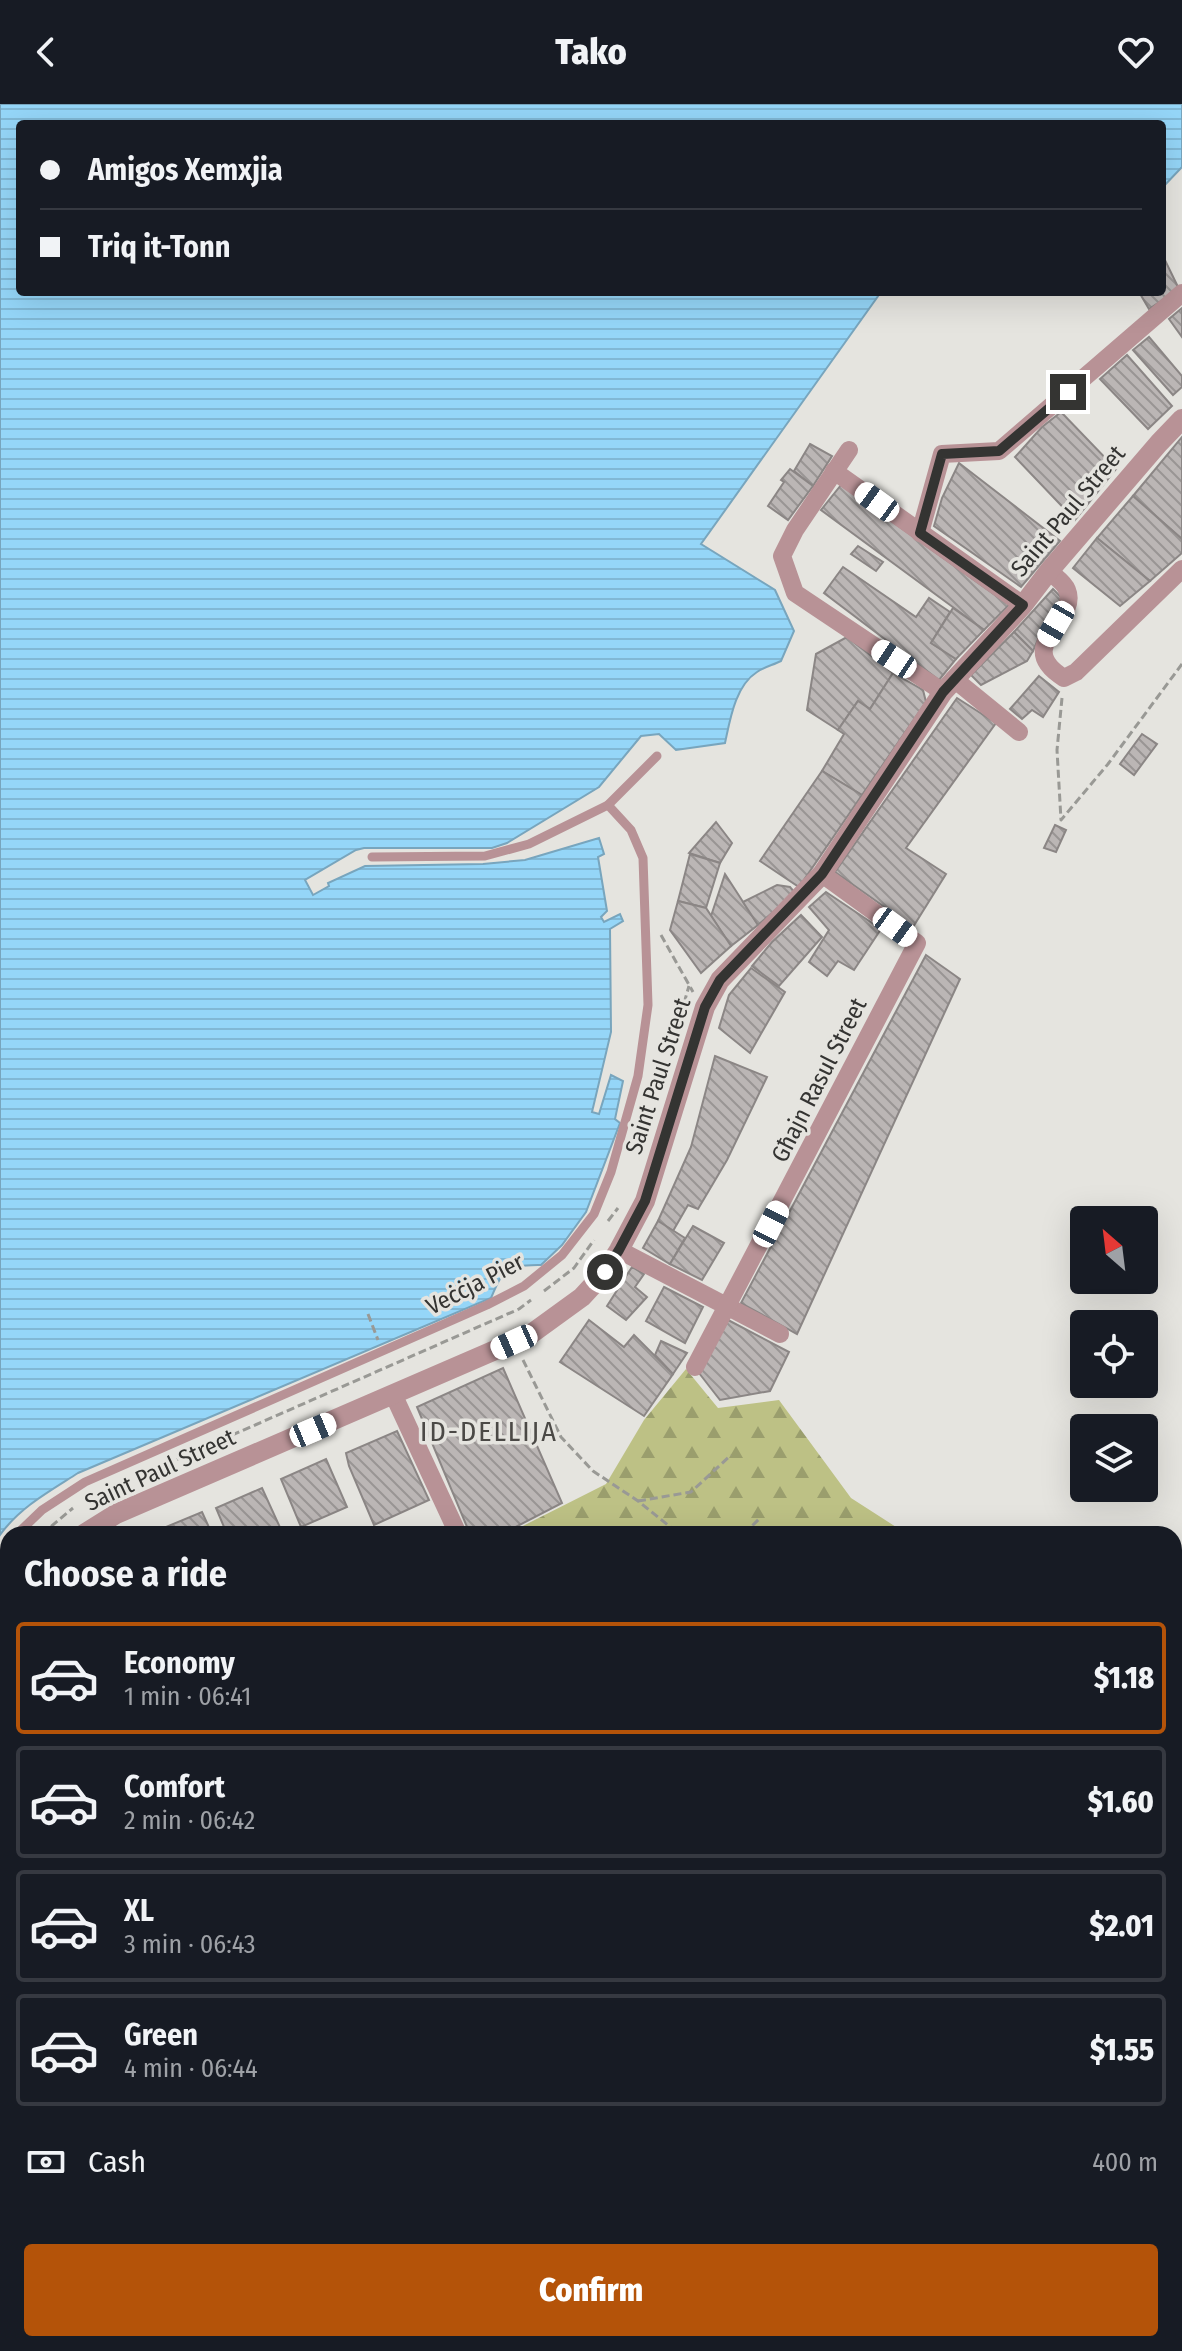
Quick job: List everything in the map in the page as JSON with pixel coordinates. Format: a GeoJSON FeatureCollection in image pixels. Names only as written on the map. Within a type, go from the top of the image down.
{"type":"FeatureCollection","features":[{"type":"Feature","properties":{"kind":"street"},"geometry":{"type":"LineString","coordinates":[[920,533],[942,454],[999,451],[1182,293]]}},
{"type":"Feature","properties":{"kind":"street","name":"Saint Paul Street"},"geometry":{"type":"LineString","coordinates":[[97,1526],[116,1514],[531,1334],[582,1297],[605,1272],[645,1201],[705,1007],[720,980],[822,874],[949,686],[1023,605],[1182,419]]}},
{"type":"Feature","properties":{"kind":"street"},"geometry":{"type":"LineString","coordinates":[[849,450],[795,530],[782,556],[795,593],[1019,732]]}},
{"type":"Feature","properties":{"kind":"street"},"geometry":{"type":"LineString","coordinates":[[834,471],[1023,605]]}},
{"type":"Feature","properties":{"kind":"street"},"geometry":{"type":"LineString","coordinates":[[1049,571],[1066,587],[1068,603],[1044,644],[1044,658],[1051,670],[1064,678],[1076,672],[1182,569]]}},
{"type":"Feature","properties":{"kind":"street","name":"Għajn Rasul Street"},"geometry":{"type":"LineString","coordinates":[[695,1367],[917,943],[822,874]]}},
{"type":"Feature","properties":{"kind":"street"},"geometry":{"type":"LineString","coordinates":[[619,1250],[780,1334]]}},
{"type":"Feature","properties":{"kind":"street"},"geometry":{"type":"LineString","coordinates":[[394,1396],[454,1526]]}},
{"type":"Feature","properties":{"kind":"lane"},"geometry":{"type":"LineString","coordinates":[[372,857],[485,856],[529,844],[608,805],[657,756]]}},
{"type":"Feature","properties":{"kind":"lane","name":"Veċċja Pier"},"geometry":{"type":"LineString","coordinates":[[25,1526],[42,1510],[85,1482],[498,1300],[524,1286],[562,1255],[594,1214],[611,1172],[638,1076],[648,1005],[643,858],[631,830],[608,805]]}},
{"type":"Feature","properties":{"kind":"path"},"geometry":{"type":"LineString","coordinates":[[1064,678],[1057,750],[1061,820],[1108,764],[1182,664]]}},
{"type":"Feature","properties":{"kind":"path"},"geometry":{"type":"LineString","coordinates":[[645,905],[689,986],[705,1007]]}},
{"type":"Feature","properties":{"kind":"path"},"geometry":{"type":"LineString","coordinates":[[680,1016],[689,986]]}},
{"type":"Feature","properties":{"kind":"path"},"geometry":{"type":"LineString","coordinates":[[156,1468],[519,1309],[574,1268],[619,1206]]}},
{"type":"Feature","properties":{"kind":"path"},"geometry":{"type":"LineString","coordinates":[[368,1314],[380,1343]]}},
{"type":"Feature","properties":{"kind":"path"},"geometry":{"type":"LineString","coordinates":[[514,1342],[561,1437],[593,1471],[669,1526]]}},
{"type":"Feature","properties":{"kind":"path"},"geometry":{"type":"LineString","coordinates":[[638,1501],[691,1492],[731,1455]]}},
{"type":"Feature","properties":{"kind":"path"},"geometry":{"type":"LineString","coordinates":[[52,1526],[73,1508]]}},
{"type":"Feature","properties":{"kind":"path"},"geometry":{"type":"LineString","coordinates":[[752,1526],[761,1517]]}},
{"type":"Feature","properties":{"kind":"green space"},"geometry":{"type":"Polygon","coordinates":[[[686,1369],[718,1408],[779,1400],[851,1498],[895,1526],[523,1526],[606,1484],[644,1420],[686,1369]]]}},
{"type":"Feature","properties":{"kind":"water"},"geometry":{"type":"Polygon","coordinates":[[[0,104],[1182,104],[1182,167],[1166,184],[1166,120],[16,120],[16,296],[878,296],[701,544],[775,590],[794,631],[781,661],[757,672],[743,686],[725,743],[676,750],[659,734],[641,736],[599,787],[507,843],[492,848],[364,848],[305,880],[313,895],[329,886],[328,883],[365,866],[483,864],[525,860],[599,838],[604,854],[598,857],[607,911],[601,917],[604,922],[620,914],[623,921],[610,929],[611,1032],[592,1112],[599,1114],[611,1075],[623,1081],[615,1119],[620,1123],[586,1212],[562,1245],[541,1265],[514,1267],[504,1273],[491,1298],[78,1473],[46,1493],[7,1526],[0,1526],[0,104]]]}},
{"type":"Feature","properties":{"kind":"building"},"geometry":{"type":"Polygon","coordinates":[[[1166,262],[1179,289],[1149,309],[1141,296],[1166,296],[1166,262]]]}},
{"type":"Feature","properties":{"kind":"building"},"geometry":{"type":"Polygon","coordinates":[[[1182,308],[1182,337],[1169,319],[1182,308]]]}},
{"type":"Feature","properties":{"kind":"building"},"geometry":{"type":"Polygon","coordinates":[[[1149,337],[1182,376],[1182,387],[1173,395],[1133,350],[1149,337]]]}},
{"type":"Feature","properties":{"kind":"building"},"geometry":{"type":"Polygon","coordinates":[[[1127,355],[1172,406],[1148,429],[1100,379],[1127,355]]]}},
{"type":"Feature","properties":{"kind":"building"},"geometry":{"type":"Polygon","coordinates":[[[1061,412],[1116,469],[1075,520],[1015,457],[1042,427],[1061,412]]]}},
{"type":"Feature","properties":{"kind":"building"},"geometry":{"type":"Polygon","coordinates":[[[1182,437],[1182,539],[1133,496],[1182,437]]]}},
{"type":"Feature","properties":{"kind":"building"},"geometry":{"type":"Polygon","coordinates":[[[810,444],[832,456],[813,486],[794,471],[810,444]]]}},
{"type":"Feature","properties":{"kind":"building"},"geometry":{"type":"Polygon","coordinates":[[[959,463],[1060,541],[1021,587],[934,526],[942,498],[959,463]]]}},
{"type":"Feature","properties":{"kind":"building"},"geometry":{"type":"Polygon","coordinates":[[[790,469],[813,486],[788,520],[768,506],[790,469]]]}},
{"type":"Feature","properties":{"kind":"building"},"geometry":{"type":"Polygon","coordinates":[[[841,485],[1009,605],[984,630],[821,510],[841,485]]]}},
{"type":"Feature","properties":{"kind":"building"},"geometry":{"type":"Polygon","coordinates":[[[1133,496],[1182,539],[1182,553],[1150,581],[1097,538],[1133,496]]]}},
{"type":"Feature","properties":{"kind":"building"},"geometry":{"type":"Polygon","coordinates":[[[1097,538],[1150,581],[1120,606],[1073,568],[1097,538]]]}},
{"type":"Feature","properties":{"kind":"building"},"geometry":{"type":"Polygon","coordinates":[[[858,546],[883,562],[876,571],[851,554],[858,546]]]}},
{"type":"Feature","properties":{"kind":"building"},"geometry":{"type":"Polygon","coordinates":[[[843,567],[916,617],[929,598],[950,612],[931,643],[956,659],[939,680],[824,593],[843,567]]]}},
{"type":"Feature","properties":{"kind":"building"},"geometry":{"type":"Polygon","coordinates":[[[1053,589],[1063,599],[1045,624],[1033,651],[1014,632],[1053,589]]]}},
{"type":"Feature","properties":{"kind":"building"},"geometry":{"type":"Polygon","coordinates":[[[953,608],[984,630],[956,659],[931,643],[953,608]]]}},
{"type":"Feature","properties":{"kind":"building"},"geometry":{"type":"Polygon","coordinates":[[[1014,632],[1033,651],[1027,661],[981,685],[971,675],[1014,632]]]}},
{"type":"Feature","properties":{"kind":"building"},"geometry":{"type":"Polygon","coordinates":[[[847,637],[893,673],[870,709],[858,701],[838,730],[807,710],[816,654],[847,637]]]}},
{"type":"Feature","properties":{"kind":"building"},"geometry":{"type":"Polygon","coordinates":[[[893,673],[923,690],[926,702],[862,795],[822,771],[844,734],[838,730],[858,701],[870,709],[893,673]]]}},
{"type":"Feature","properties":{"kind":"building"},"geometry":{"type":"Polygon","coordinates":[[[1039,676],[1059,692],[1043,717],[1032,710],[1022,719],[1010,709],[1039,676]]]}},
{"type":"Feature","properties":{"kind":"building"},"geometry":{"type":"Polygon","coordinates":[[[957,698],[996,723],[906,848],[946,874],[913,927],[835,872],[957,698]]]}},
{"type":"Feature","properties":{"kind":"building"},"geometry":{"type":"Polygon","coordinates":[[[1142,734],[1157,744],[1134,775],[1120,764],[1142,734]]]}},
{"type":"Feature","properties":{"kind":"building"},"geometry":{"type":"Polygon","coordinates":[[[822,771],[862,795],[799,887],[760,861],[822,771]]]}},
{"type":"Feature","properties":{"kind":"building"},"geometry":{"type":"Polygon","coordinates":[[[716,822],[732,843],[720,863],[689,853],[716,822]]]}},
{"type":"Feature","properties":{"kind":"building"},"geometry":{"type":"Polygon","coordinates":[[[1055,825],[1066,830],[1056,852],[1044,848],[1055,825]]]}},
{"type":"Feature","properties":{"kind":"building"},"geometry":{"type":"Polygon","coordinates":[[[690,854],[720,863],[706,908],[678,901],[690,854]]]}},
{"type":"Feature","properties":{"kind":"building"},"geometry":{"type":"Polygon","coordinates":[[[725,874],[758,925],[731,946],[711,916],[725,874]]]}},
{"type":"Feature","properties":{"kind":"building"},"geometry":{"type":"Polygon","coordinates":[[[777,885],[790,887],[795,893],[758,925],[743,902],[777,885]]]}},
{"type":"Feature","properties":{"kind":"building"},"geometry":{"type":"Polygon","coordinates":[[[826,892],[881,929],[854,970],[838,961],[827,976],[809,962],[829,930],[809,907],[826,892]]]}},
{"type":"Feature","properties":{"kind":"building"},"geometry":{"type":"Polygon","coordinates":[[[678,901],[706,908],[731,946],[701,973],[670,930],[678,901]]]}},
{"type":"Feature","properties":{"kind":"building"},"geometry":{"type":"Polygon","coordinates":[[[801,915],[822,937],[779,986],[752,966],[801,915]]]}},
{"type":"Feature","properties":{"kind":"building"},"geometry":{"type":"Polygon","coordinates":[[[926,955],[960,979],[797,1334],[741,1303],[926,955]]]}},
{"type":"Feature","properties":{"kind":"building"},"geometry":{"type":"Polygon","coordinates":[[[751,968],[785,992],[750,1053],[719,1028],[729,995],[751,968]]]}},
{"type":"Feature","properties":{"kind":"building"},"geometry":{"type":"Polygon","coordinates":[[[715,1056],[767,1077],[727,1160],[698,1209],[688,1205],[673,1231],[658,1221],[691,1147],[715,1056]]]}},
{"type":"Feature","properties":{"kind":"building"},"geometry":{"type":"Polygon","coordinates":[[[658,1221],[685,1238],[670,1264],[643,1248],[658,1221]]]}},
{"type":"Feature","properties":{"kind":"building"},"geometry":{"type":"Polygon","coordinates":[[[693,1226],[724,1243],[702,1280],[670,1264],[693,1226]]]}},
{"type":"Feature","properties":{"kind":"building"},"geometry":{"type":"Polygon","coordinates":[[[632,1267],[644,1274],[635,1287],[647,1297],[626,1320],[607,1306],[632,1267]]]}},
{"type":"Feature","properties":{"kind":"building"},"geometry":{"type":"Polygon","coordinates":[[[664,1287],[703,1307],[685,1343],[646,1321],[664,1287]]]}},
{"type":"Feature","properties":{"kind":"building"},"geometry":{"type":"Polygon","coordinates":[[[589,1320],[624,1347],[634,1335],[673,1374],[644,1416],[560,1362],[589,1320]]]}},
{"type":"Feature","properties":{"kind":"building"},"geometry":{"type":"Polygon","coordinates":[[[728,1320],[789,1352],[770,1391],[720,1400],[699,1373],[728,1320]]]}},
{"type":"Feature","properties":{"kind":"building"},"geometry":{"type":"Polygon","coordinates":[[[661,1341],[687,1353],[673,1374],[655,1355],[661,1341]]]}},
{"type":"Feature","properties":{"kind":"building"},"geometry":{"type":"Polygon","coordinates":[[[503,1368],[562,1503],[517,1526],[467,1526],[417,1407],[503,1368]]]}},
{"type":"Feature","properties":{"kind":"building"},"geometry":{"type":"Polygon","coordinates":[[[397,1431],[429,1500],[374,1525],[346,1453],[397,1431]]]}},
{"type":"Feature","properties":{"kind":"building"},"geometry":{"type":"Polygon","coordinates":[[[326,1459],[347,1507],[301,1526],[281,1479],[326,1459]]]}},
{"type":"Feature","properties":{"kind":"building"},"geometry":{"type":"Polygon","coordinates":[[[262,1488],[279,1526],[224,1526],[216,1508],[262,1488]]]}},
{"type":"Feature","properties":{"kind":"building"},"geometry":{"type":"Polygon","coordinates":[[[202,1512],[208,1526],[168,1526],[202,1512]]]}},
{"type":"Feature","properties":{"kind":"district","name":"ID-DELLIJA"},"geometry":{"type":"Point","coordinates":[489,1431]}},
{"type":"Feature","properties":{"kind":"route"},"geometry":{"type":"LineString","coordinates":[[605,1272],[645,1201],[705,1007],[720,980],[822,874],[943,692],[1023,605],[920,533],[942,454],[999,451],[1068,392]]}}]}
